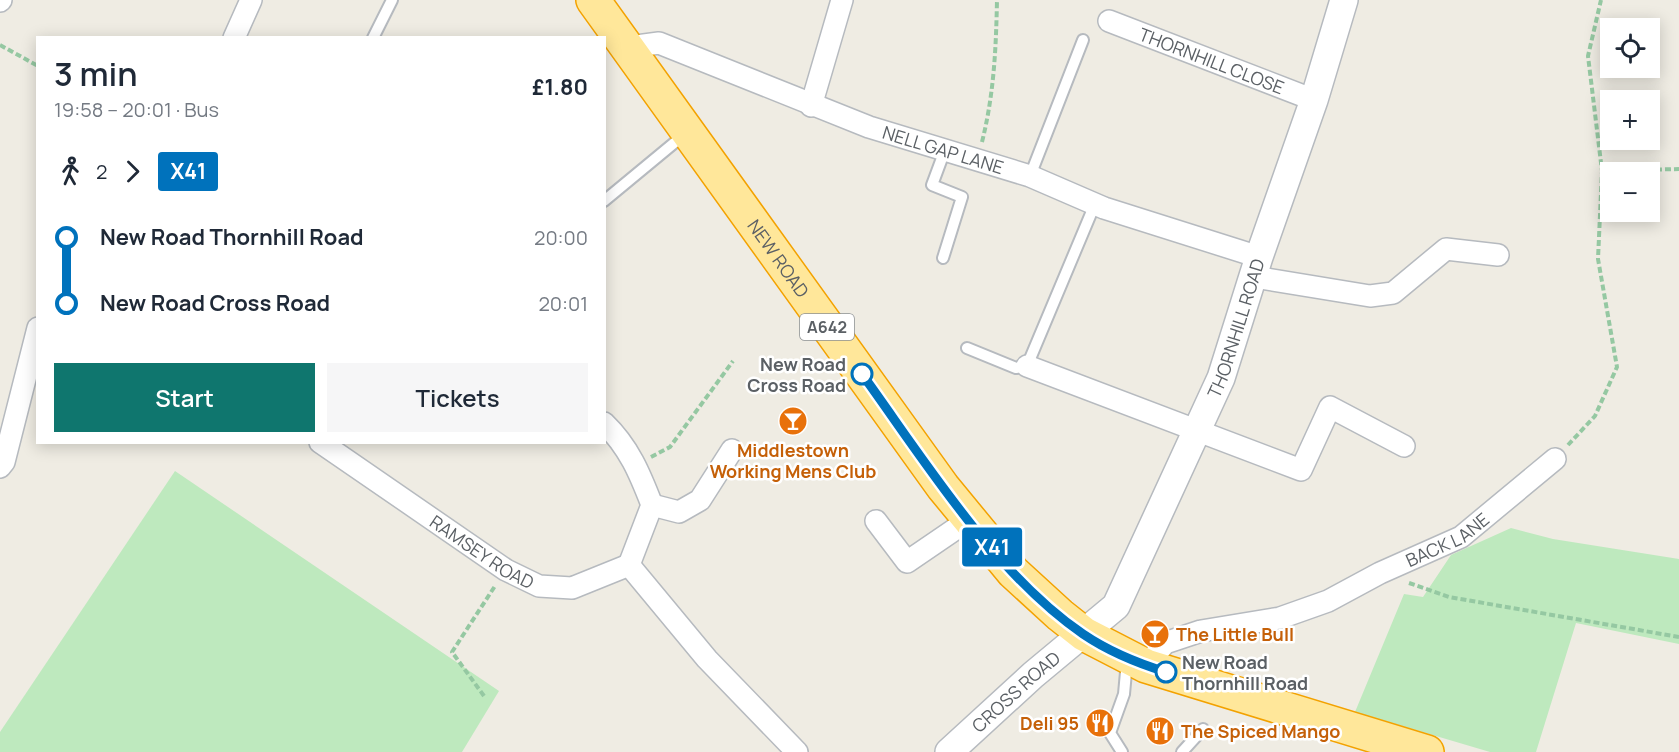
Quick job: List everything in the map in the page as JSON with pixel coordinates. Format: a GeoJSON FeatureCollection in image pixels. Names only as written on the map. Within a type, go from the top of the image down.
{"type":"FeatureCollection","features":[{"type":"Feature","properties":{"kind":"highway","name":"NEW ROAD"},"geometry":{"type":"LineString","coordinates":[[593,0],[970,519],[1013,572],[1084,634],[1137,662],[1366,738],[1427,752]]}},
{"type":"Feature","properties":{"kind":"street"},"geometry":{"type":"LineString","coordinates":[[235,36],[251,0]]}},
{"type":"Feature","properties":{"kind":"street"},"geometry":{"type":"LineString","coordinates":[[811,106],[842,0]]}},
{"type":"Feature","properties":{"kind":"street","name":"THORNHILL ROAD"},"geometry":{"type":"LineString","coordinates":[[1084,634],[1116,606],[1221,378],[1314,100],[1344,0]]}},
{"type":"Feature","properties":{"kind":"street","name":"THORNHILL CLOSE"},"geometry":{"type":"LineString","coordinates":[[1109,21],[1314,100]]}},
{"type":"Feature","properties":{"kind":"street","name":"NELL GAP LANE"},"geometry":{"type":"LineString","coordinates":[[629,47],[659,43],[811,106],[1030,176],[1095,204],[1257,267],[1370,296],[1393,293],[1446,249],[1498,255]]}},
{"type":"Feature","properties":{"kind":"street"},"geometry":{"type":"LineString","coordinates":[[0,467],[36,334]]}},
{"type":"Feature","properties":{"kind":"street"},"geometry":{"type":"LineString","coordinates":[[1027,366],[1301,470],[1330,406],[1404,446]]}},
{"type":"Feature","properties":{"kind":"street"},"geometry":{"type":"LineString","coordinates":[[606,425],[620,438],[636,464],[652,505],[629,565],[707,659],[797,752]]}},
{"type":"Feature","properties":{"kind":"street","name":"RAMSEY ROAD"},"geometry":{"type":"LineString","coordinates":[[323,444],[506,570],[539,586],[572,588],[629,565]]}},
{"type":"Feature","properties":{"kind":"street"},"geometry":{"type":"LineString","coordinates":[[652,505],[679,512],[700,500],[732,450]]}},
{"type":"Feature","properties":{"kind":"street","name":"BACK LANE"},"geometry":{"type":"LineString","coordinates":[[1137,662],[1165,644],[1201,630],[1280,618],[1328,601],[1380,573],[1461,537],[1555,459]]}},
{"type":"Feature","properties":{"kind":"street"},"geometry":{"type":"LineString","coordinates":[[876,521],[907,562],[970,519]]}},
{"type":"Feature","properties":{"kind":"street","name":"CROSS ROAD"},"geometry":{"type":"LineString","coordinates":[[949,752],[1033,675],[1084,634]]}},
{"type":"Feature","properties":{"kind":"lane"},"geometry":{"type":"LineString","coordinates":[[374,36],[392,0]]}},
{"type":"Feature","properties":{"kind":"lane"},"geometry":{"type":"LineString","coordinates":[[1030,176],[1083,40]]}},
{"type":"Feature","properties":{"kind":"lane"},"geometry":{"type":"LineString","coordinates":[[606,199],[688,131]]}},
{"type":"Feature","properties":{"kind":"lane"},"geometry":{"type":"LineString","coordinates":[[943,258],[962,197],[932,185],[945,150]]}},
{"type":"Feature","properties":{"kind":"lane"},"geometry":{"type":"LineString","coordinates":[[967,348],[1016,368],[1027,366],[1095,204]]}},
{"type":"Feature","properties":{"kind":"lane"},"geometry":{"type":"LineString","coordinates":[[1122,752],[1110,732],[1137,662]]}},
{"type":"Feature","properties":{"kind":"lane"},"geometry":{"type":"LineString","coordinates":[[1182,752],[1203,729]]}},
{"type":"Feature","properties":{"kind":"path"},"geometry":{"type":"LineString","coordinates":[[977,160],[992,100],[996,65],[997,0]]}},
{"type":"Feature","properties":{"kind":"path"},"geometry":{"type":"LineString","coordinates":[[1601,0],[1588,56],[1601,162]]}},
{"type":"Feature","properties":{"kind":"path"},"geometry":{"type":"LineString","coordinates":[[0,45],[36,65]]}},
{"type":"Feature","properties":{"kind":"path"},"geometry":{"type":"LineString","coordinates":[[1660,169],[1679,169]]}},
{"type":"Feature","properties":{"kind":"path"},"geometry":{"type":"LineString","coordinates":[[1555,459],[1594,416],[1617,367],[1598,260],[1600,216]]}},
{"type":"Feature","properties":{"kind":"path"},"geometry":{"type":"LineString","coordinates":[[636,464],[670,447],[733,361]]}},
{"type":"Feature","properties":{"kind":"path"},"geometry":{"type":"LineString","coordinates":[[484,696],[453,652],[506,570]]}},
{"type":"Feature","properties":{"kind":"path"},"geometry":{"type":"LineString","coordinates":[[1380,573],[1449,597],[1679,638]]}},
{"type":"Feature","properties":{"kind":"green space"},"geometry":{"type":"Polygon","coordinates":[[[175,471],[499,691],[462,752],[0,752],[0,732],[175,471]]]}},
{"type":"Feature","properties":{"kind":"green space"},"geometry":{"type":"Polygon","coordinates":[[[1511,528],[1553,539],[1679,559],[1679,644],[1576,623],[1536,752],[1490,752],[1355,712],[1404,594],[1423,597],[1451,555],[1511,528]]]}},
{"type":"Feature","properties":{"kind":"bus line","name":"X41"},"geometry":{"type":"LineString","coordinates":[[862,374],[943,487],[1013,572],[1084,634],[1127,658],[1166,672]]}},
{"type":"Feature","properties":{"kind":"place","name":"New Road Cross Road"},"geometry":{"type":"Point","coordinates":[862,374]}},
{"type":"Feature","properties":{"kind":"place","name":"Middlestown Working Mens Club"},"geometry":{"type":"Point","coordinates":[793,421]}},
{"type":"Feature","properties":{"kind":"place","name":"The Little Bull"},"geometry":{"type":"Point","coordinates":[1155,634]}},
{"type":"Feature","properties":{"kind":"place","name":"New Road Thornhill Road"},"geometry":{"type":"Point","coordinates":[1166,672]}},
{"type":"Feature","properties":{"kind":"place","name":"Deli 95"},"geometry":{"type":"Point","coordinates":[1100,723]}},
{"type":"Feature","properties":{"kind":"place","name":"The Spiced Mango"},"geometry":{"type":"Point","coordinates":[1160,731]}}]}
